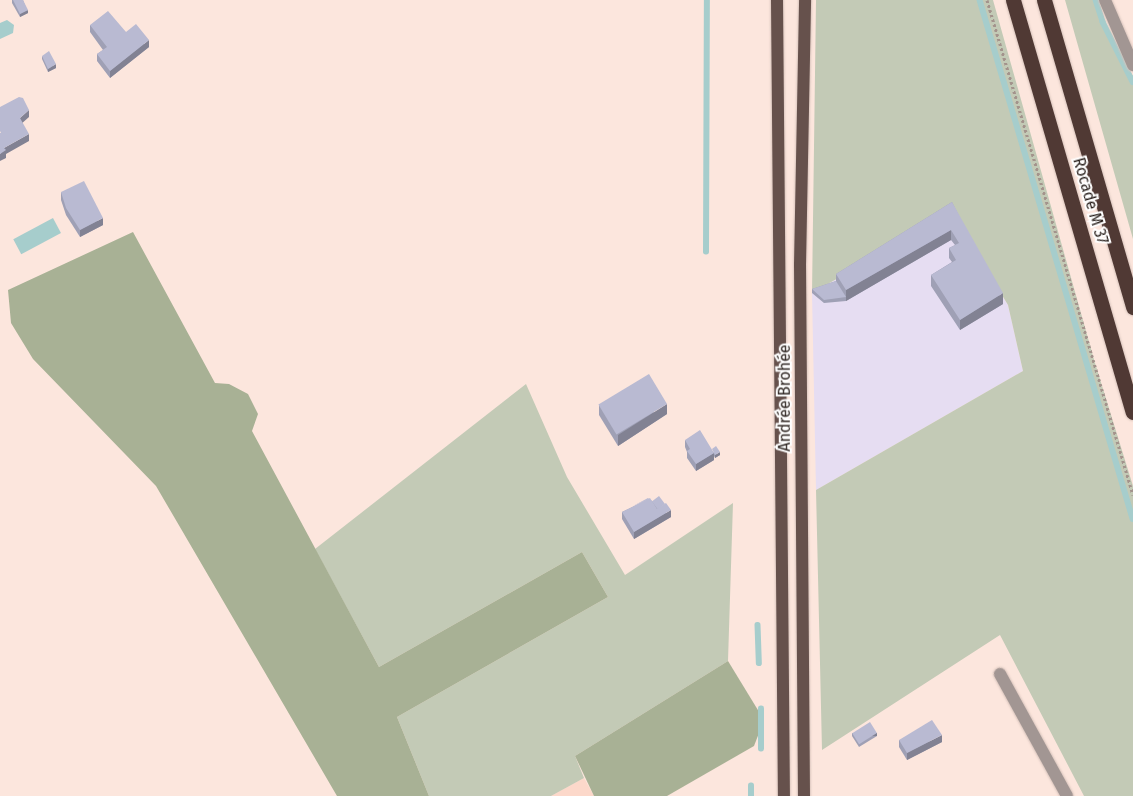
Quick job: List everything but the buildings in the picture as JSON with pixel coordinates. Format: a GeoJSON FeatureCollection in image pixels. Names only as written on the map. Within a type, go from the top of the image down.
{"type":"FeatureCollection","features":[{"type":"Feature","properties":{"kind":"highway","name":"Rocade M 37"},"geometry":{"type":"LineString","coordinates":[[1013,0],[1133,412]]}},
{"type":"Feature","properties":{"kind":"highway","name":"Rocade M 37"},"geometry":{"type":"LineString","coordinates":[[1044,0],[1133,307]]}},
{"type":"Feature","properties":{"kind":"main road","name":"Andrée Brohée"},"geometry":{"type":"LineString","coordinates":[[777,0],[784,796]]}},
{"type":"Feature","properties":{"kind":"main road","name":"Andrée Brohée"},"geometry":{"type":"LineString","coordinates":[[804,796],[800,265],[805,0]]}},
{"type":"Feature","properties":{"kind":"street"},"geometry":{"type":"LineString","coordinates":[[1105,0],[1133,65]]}},
{"type":"Feature","properties":{"kind":"street"},"geometry":{"type":"LineString","coordinates":[[1000,674],[1067,796]]}},
{"type":"Feature","properties":{"kind":"path"},"geometry":{"type":"LineString","coordinates":[[987,0],[1133,495]]}},
{"type":"Feature","properties":{"kind":"shaded area"},"geometry":{"type":"Polygon","coordinates":[[[952,213],[1008,305],[1023,371],[816,490],[812,293],[952,213]]]}},
{"type":"Feature","properties":{"kind":"shaded area"},"geometry":{"type":"Polygon","coordinates":[[[584,778],[594,796],[551,796],[584,778]]]}},
{"type":"Feature","properties":{"kind":"green space"},"geometry":{"type":"Polygon","coordinates":[[[816,0],[993,0],[1095,363],[1133,486],[1133,796],[1084,796],[1000,635],[822,750],[816,490],[1023,371],[1008,305],[952,213],[812,293],[816,0]]]}},
{"type":"Feature","properties":{"kind":"green space"},"geometry":{"type":"Polygon","coordinates":[[[1065,0],[1098,0],[1108,32],[1133,76],[1133,239],[1065,0]]]}},
{"type":"Feature","properties":{"kind":"green space"},"geometry":{"type":"Polygon","coordinates":[[[133,232],[215,383],[229,384],[248,394],[258,414],[252,431],[379,667],[582,552],[608,597],[397,717],[429,796],[337,796],[156,486],[33,359],[11,323],[8,290],[133,232]]]}},
{"type":"Feature","properties":{"kind":"green space"},"geometry":{"type":"Polygon","coordinates":[[[526,384],[567,477],[625,575],[733,503],[728,661],[575,756],[584,778],[551,796],[429,796],[397,717],[608,597],[582,552],[379,667],[315,549],[526,384]]]}},
{"type":"Feature","properties":{"kind":"green space"},"geometry":{"type":"Polygon","coordinates":[[[728,661],[764,720],[754,746],[667,796],[594,796],[575,756],[728,661]]]}},
{"type":"Feature","properties":{"kind":"water"},"geometry":{"type":"Polygon","coordinates":[[[7,20],[14,25],[13,33],[0,39],[0,23],[7,20]]]}},
{"type":"Feature","properties":{"kind":"water"},"geometry":{"type":"Polygon","coordinates":[[[53,218],[61,233],[21,254],[13,239],[53,218]]]}},
{"type":"Feature","properties":{"kind":"waterway"},"geometry":{"type":"LineString","coordinates":[[706,252],[707,0]]}},
{"type":"Feature","properties":{"kind":"waterway"},"geometry":{"type":"LineString","coordinates":[[980,0],[1133,519]]}},
{"type":"Feature","properties":{"kind":"waterway"},"geometry":{"type":"LineString","coordinates":[[1096,0],[1103,22],[1133,82]]}},
{"type":"Feature","properties":{"kind":"waterway"},"geometry":{"type":"LineString","coordinates":[[758,625],[759,663]]}},
{"type":"Feature","properties":{"kind":"waterway"},"geometry":{"type":"LineString","coordinates":[[761,709],[761,749]]}},
{"type":"Feature","properties":{"kind":"waterway"},"geometry":{"type":"LineString","coordinates":[[751,786],[751,796]]}}]}
